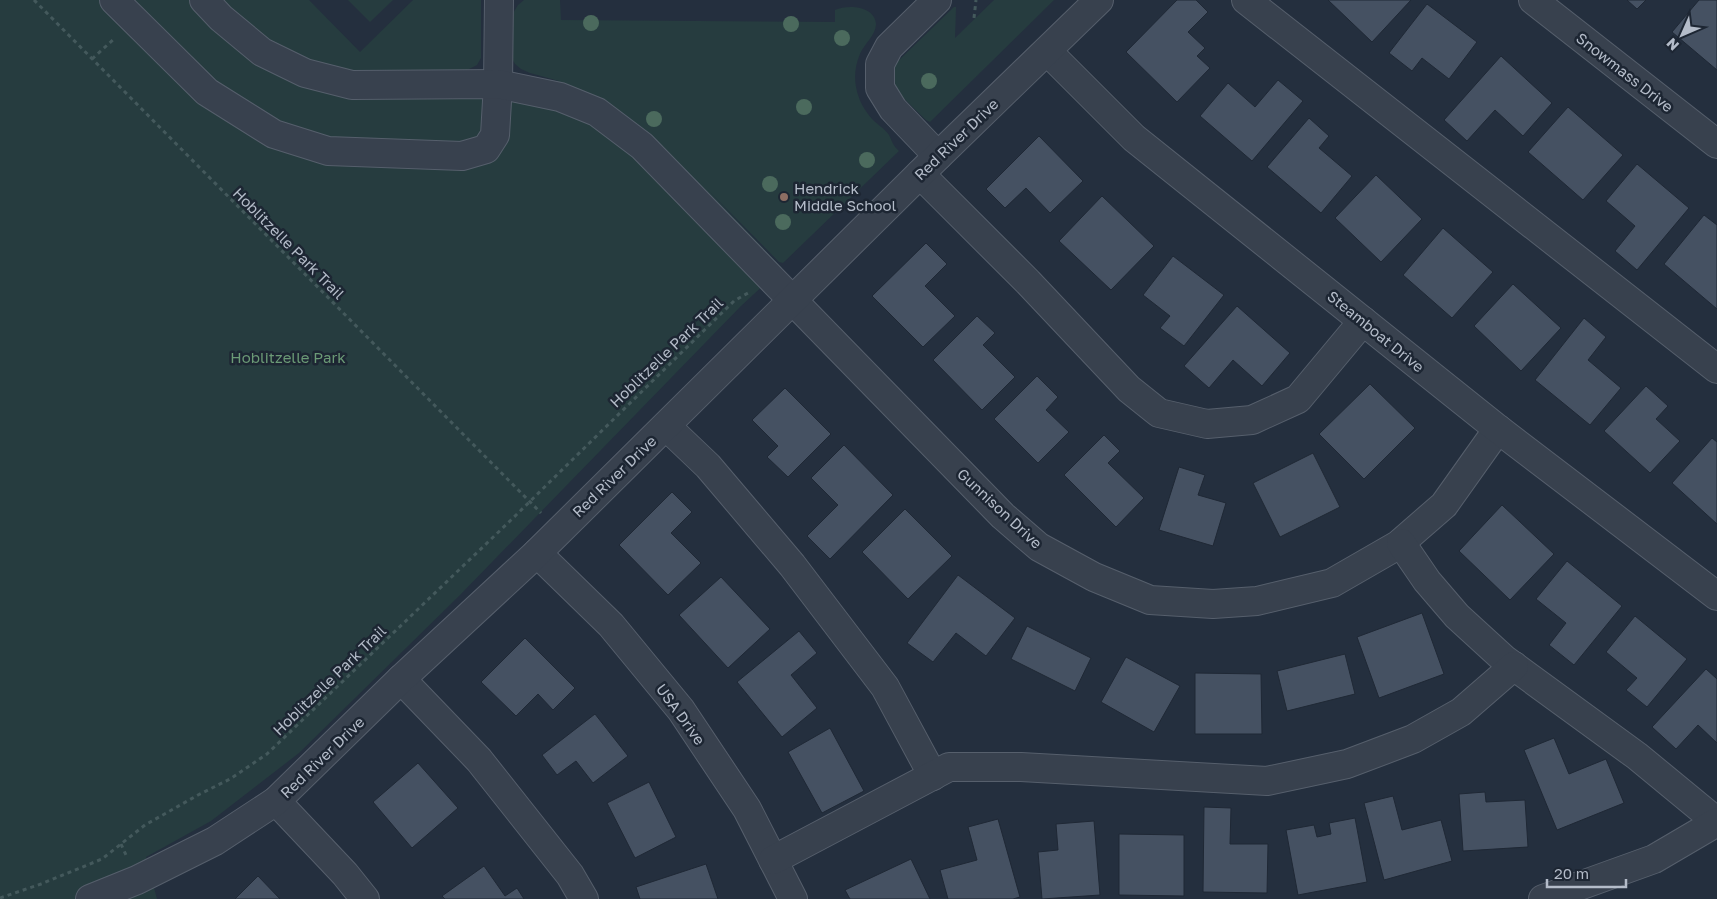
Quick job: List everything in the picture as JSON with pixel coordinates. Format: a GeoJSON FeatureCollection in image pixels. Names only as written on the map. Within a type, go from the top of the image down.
{"type":"FeatureCollection","features":[{"type":"Feature","properties":{"kind":"street","name":"Gunnison Drive"},"geometry":{"type":"LineString","coordinates":[[204,0],[221,18],[262,52],[305,73],[352,85],[498,84],[560,97],[597,112],[642,146],[1003,516],[1039,547],[1094,577],[1150,600],[1213,604],[1257,601],[1332,583],[1401,543],[1444,505],[1498,429]]}},
{"type":"Feature","properties":{"kind":"street"},"geometry":{"type":"LineString","coordinates":[[120,2],[207,92],[274,134],[328,152],[462,156],[486,149],[495,135],[499,0]]}},
{"type":"Feature","properties":{"kind":"street","name":"Red River Drive"},"geometry":{"type":"LineString","coordinates":[[90,899],[137,880],[215,841],[276,801],[401,679],[537,553],[929,165],[1099,0]]}},
{"type":"Feature","properties":{"kind":"street"},"geometry":{"type":"LineString","coordinates":[[1246,0],[1717,369]]}},
{"type":"Feature","properties":{"kind":"street","name":"Snowmass Drive"},"geometry":{"type":"LineString","coordinates":[[1533,0],[1717,144]]}},
{"type":"Feature","properties":{"kind":"street"},"geometry":{"type":"LineString","coordinates":[[923,4],[889,47],[880,64],[880,88],[929,165],[1028,282],[1129,389],[1159,413],[1207,424],[1252,420],[1298,399],[1363,321]]}},
{"type":"Feature","properties":{"kind":"street","name":"Steamboat Drive"},"geometry":{"type":"LineString","coordinates":[[1047,51],[1134,138],[1498,429],[1717,596]]}},
{"type":"Feature","properties":{"kind":"street"},"geometry":{"type":"LineString","coordinates":[[666,426],[714,473],[792,565],[885,687],[933,776]]}},
{"type":"Feature","properties":{"kind":"street"},"geometry":{"type":"LineString","coordinates":[[1401,543],[1427,582],[1457,616],[1504,659],[1637,756],[1717,822],[1654,859],[1543,899]]}},
{"type":"Feature","properties":{"kind":"street","name":"USA Drive"},"geometry":{"type":"LineString","coordinates":[[537,553],[611,625],[681,710],[746,809],[793,899]]}},
{"type":"Feature","properties":{"kind":"street"},"geometry":{"type":"LineString","coordinates":[[773,860],[949,767],[1021,767],[1267,781],[1347,764],[1413,739],[1461,712],[1514,666]]}},
{"type":"Feature","properties":{"kind":"street"},"geometry":{"type":"LineString","coordinates":[[401,679],[479,760],[570,875],[584,899]]}},
{"type":"Feature","properties":{"kind":"street"},"geometry":{"type":"LineString","coordinates":[[276,801],[365,899]]}},
{"type":"Feature","properties":{"kind":"path","name":"Hoblitzelle Park Trail"},"geometry":{"type":"LineString","coordinates":[[34,0],[541,514]]}},
{"type":"Feature","properties":{"kind":"path"},"geometry":{"type":"LineString","coordinates":[[974,18],[976,0]]}},
{"type":"Feature","properties":{"kind":"path","name":"Hoblitzelle Park Trail"},"geometry":{"type":"LineString","coordinates":[[0,898],[41,884],[102,858],[145,825],[230,779],[268,754],[734,302],[749,292]]}},
{"type":"Feature","properties":{"kind":"path"},"geometry":{"type":"LineString","coordinates":[[121,844],[126,855]]}},
{"type":"Feature","properties":{"kind":"green space","name":"Hoblitzelle Park"},"geometry":{"type":"Polygon","coordinates":[[[0,0],[309,0],[360,52],[413,0],[481,0],[481,58],[477,65],[467,70],[354,74],[559,81],[521,69],[511,57],[512,15],[518,5],[524,0],[560,0],[561,20],[835,22],[835,10],[847,7],[860,8],[871,13],[876,24],[874,32],[862,50],[857,63],[855,71],[856,88],[866,112],[889,135],[899,151],[783,263],[779,262],[707,189],[782,268],[741,306],[460,595],[299,753],[211,821],[146,857],[157,899],[0,899],[0,0]]]}},
{"type":"Feature","properties":{"kind":"green space"},"geometry":{"type":"Polygon","coordinates":[[[348,0],[393,0],[370,22],[348,0]]]}},
{"type":"Feature","properties":{"kind":"green space"},"geometry":{"type":"Polygon","coordinates":[[[994,0],[1054,0],[930,122],[926,120],[896,91],[893,77],[896,63],[954,7],[956,7],[955,38],[994,0]]]}},
{"type":"Feature","properties":{"kind":"building"},"geometry":{"type":"Polygon","coordinates":[[[1177,0],[1196,0],[1208,12],[1188,32],[1205,48],[1197,56],[1210,68],[1177,102],[1126,52],[1177,0]]]}},
{"type":"Feature","properties":{"kind":"building"},"geometry":{"type":"Polygon","coordinates":[[[1328,0],[1411,0],[1372,42],[1328,0]]]}},
{"type":"Feature","properties":{"kind":"building"},"geometry":{"type":"Polygon","coordinates":[[[1627,0],[1646,0],[1637,9],[1627,0]]]}},
{"type":"Feature","properties":{"kind":"building"},"geometry":{"type":"Polygon","coordinates":[[[1699,0],[1717,0],[1717,70],[1672,32],[1699,0]]]}},
{"type":"Feature","properties":{"kind":"building"},"geometry":{"type":"Polygon","coordinates":[[[1427,4],[1477,42],[1449,79],[1422,58],[1412,71],[1389,53],[1427,4]]]}},
{"type":"Feature","properties":{"kind":"building"},"geometry":{"type":"Polygon","coordinates":[[[1501,56],[1552,103],[1523,136],[1495,110],[1467,141],[1444,120],[1501,56]]]}},
{"type":"Feature","properties":{"kind":"building"},"geometry":{"type":"Polygon","coordinates":[[[1278,80],[1303,101],[1252,161],[1200,116],[1228,83],[1255,107],[1278,80]]]}},
{"type":"Feature","properties":{"kind":"building"},"geometry":{"type":"Polygon","coordinates":[[[1568,107],[1623,155],[1583,200],[1528,152],[1568,107]]]}},
{"type":"Feature","properties":{"kind":"building"},"geometry":{"type":"Polygon","coordinates":[[[1309,118],[1329,136],[1319,148],[1352,176],[1321,213],[1267,167],[1309,118]]]}},
{"type":"Feature","properties":{"kind":"building"},"geometry":{"type":"Polygon","coordinates":[[[1039,136],[1083,181],[1050,213],[1026,188],[1005,208],[986,189],[1039,136]]]}},
{"type":"Feature","properties":{"kind":"building"},"geometry":{"type":"Polygon","coordinates":[[[1637,164],[1689,208],[1637,270],[1615,251],[1635,226],[1606,201],[1637,164]]]}},
{"type":"Feature","properties":{"kind":"building"},"geometry":{"type":"Polygon","coordinates":[[[1376,175],[1422,219],[1381,262],[1335,218],[1376,175]]]}},
{"type":"Feature","properties":{"kind":"building"},"geometry":{"type":"Polygon","coordinates":[[[1102,196],[1154,246],[1111,290],[1059,241],[1102,196]]]}},
{"type":"Feature","properties":{"kind":"building"},"geometry":{"type":"Polygon","coordinates":[[[1704,215],[1717,225],[1717,309],[1664,264],[1704,215]]]}},
{"type":"Feature","properties":{"kind":"building"},"geometry":{"type":"Polygon","coordinates":[[[1443,228],[1493,272],[1452,318],[1403,275],[1443,228]]]}},
{"type":"Feature","properties":{"kind":"building"},"geometry":{"type":"Polygon","coordinates":[[[926,243],[947,264],[925,286],[955,316],[923,347],[872,296],[926,243]]]}},
{"type":"Feature","properties":{"kind":"building"},"geometry":{"type":"Polygon","coordinates":[[[1173,256],[1224,295],[1184,346],[1160,328],[1170,316],[1143,295],[1173,256]]]}},
{"type":"Feature","properties":{"kind":"building"},"geometry":{"type":"Polygon","coordinates":[[[1513,284],[1561,328],[1521,371],[1474,326],[1513,284]]]}},
{"type":"Feature","properties":{"kind":"building"},"geometry":{"type":"Polygon","coordinates":[[[1237,306],[1290,353],[1262,386],[1233,360],[1209,388],[1184,366],[1237,306]]]}},
{"type":"Feature","properties":{"kind":"building"},"geometry":{"type":"Polygon","coordinates":[[[977,316],[995,333],[983,345],[1015,377],[982,410],[933,360],[977,316]]]}},
{"type":"Feature","properties":{"kind":"building"},"geometry":{"type":"Polygon","coordinates":[[[1584,318],[1606,337],[1588,360],[1621,388],[1590,425],[1535,380],[1584,318]]]}},
{"type":"Feature","properties":{"kind":"building"},"geometry":{"type":"Polygon","coordinates":[[[1037,376],[1058,397],[1046,410],[1069,432],[1038,463],[994,419],[1037,376]]]}},
{"type":"Feature","properties":{"kind":"building"},"geometry":{"type":"Polygon","coordinates":[[[1370,384],[1415,428],[1364,479],[1319,434],[1370,384]]]}},
{"type":"Feature","properties":{"kind":"building"},"geometry":{"type":"Polygon","coordinates":[[[1646,386],[1668,406],[1656,419],[1680,441],[1650,473],[1604,431],[1646,386]]]}},
{"type":"Feature","properties":{"kind":"building"},"geometry":{"type":"Polygon","coordinates":[[[785,388],[831,434],[788,477],[767,457],[778,446],[752,420],[785,388]]]}},
{"type":"Feature","properties":{"kind":"building"},"geometry":{"type":"Polygon","coordinates":[[[1104,435],[1120,451],[1108,463],[1144,498],[1116,527],[1064,475],[1104,435]]]}},
{"type":"Feature","properties":{"kind":"building"},"geometry":{"type":"Polygon","coordinates":[[[1712,438],[1717,442],[1717,524],[1672,483],[1712,438]]]}},
{"type":"Feature","properties":{"kind":"building"},"geometry":{"type":"Polygon","coordinates":[[[844,445],[893,495],[830,559],[807,536],[838,505],[811,478],[844,445]]]}},
{"type":"Feature","properties":{"kind":"building"},"geometry":{"type":"Polygon","coordinates":[[[1313,453],[1340,507],[1280,537],[1253,483],[1313,453]]]}},
{"type":"Feature","properties":{"kind":"building"},"geometry":{"type":"Polygon","coordinates":[[[1179,467],[1205,475],[1198,495],[1226,503],[1213,546],[1159,530],[1179,467]]]}},
{"type":"Feature","properties":{"kind":"building"},"geometry":{"type":"Polygon","coordinates":[[[672,492],[692,512],[671,533],[701,563],[668,595],[619,545],[672,492]]]}},
{"type":"Feature","properties":{"kind":"building"},"geometry":{"type":"Polygon","coordinates":[[[1502,505],[1554,554],[1510,600],[1459,551],[1502,505]]]}},
{"type":"Feature","properties":{"kind":"building"},"geometry":{"type":"Polygon","coordinates":[[[905,509],[952,556],[908,599],[862,552],[905,509]]]}},
{"type":"Feature","properties":{"kind":"building"},"geometry":{"type":"Polygon","coordinates":[[[1567,561],[1622,606],[1574,665],[1549,645],[1566,623],[1536,599],[1567,561]]]}},
{"type":"Feature","properties":{"kind":"building"},"geometry":{"type":"Polygon","coordinates":[[[958,575],[1015,618],[986,656],[956,633],[933,662],[907,643],[958,575]]]}},
{"type":"Feature","properties":{"kind":"building"},"geometry":{"type":"Polygon","coordinates":[[[721,577],[770,629],[728,668],[679,615],[721,577]]]}},
{"type":"Feature","properties":{"kind":"building"},"geometry":{"type":"Polygon","coordinates":[[[1422,613],[1444,674],[1379,698],[1357,637],[1422,613]]]}},
{"type":"Feature","properties":{"kind":"building"},"geometry":{"type":"Polygon","coordinates":[[[1635,616],[1687,659],[1647,707],[1626,690],[1637,678],[1606,652],[1635,616]]]}},
{"type":"Feature","properties":{"kind":"building"},"geometry":{"type":"Polygon","coordinates":[[[1027,626],[1091,658],[1075,691],[1011,659],[1027,626]]]}},
{"type":"Feature","properties":{"kind":"building"},"geometry":{"type":"Polygon","coordinates":[[[799,631],[817,653],[791,675],[817,708],[782,737],[737,682],[799,631]]]}},
{"type":"Feature","properties":{"kind":"building"},"geometry":{"type":"Polygon","coordinates":[[[525,638],[575,688],[553,710],[538,694],[516,716],[481,682],[525,638]]]}},
{"type":"Feature","properties":{"kind":"building"},"geometry":{"type":"Polygon","coordinates":[[[1345,654],[1355,694],[1287,711],[1277,671],[1345,654]]]}},
{"type":"Feature","properties":{"kind":"building"},"geometry":{"type":"Polygon","coordinates":[[[1126,657],[1180,686],[1154,732],[1101,702],[1126,657]]]}},
{"type":"Feature","properties":{"kind":"building"},"geometry":{"type":"Polygon","coordinates":[[[1706,669],[1717,679],[1717,743],[1698,725],[1676,749],[1652,727],[1706,669]]]}},
{"type":"Feature","properties":{"kind":"building"},"geometry":{"type":"Polygon","coordinates":[[[1195,673],[1261,674],[1262,734],[1195,734],[1195,673]]]}},
{"type":"Feature","properties":{"kind":"building"},"geometry":{"type":"Polygon","coordinates":[[[595,714],[628,756],[593,783],[576,761],[557,775],[542,755],[595,714]]]}},
{"type":"Feature","properties":{"kind":"building"},"geometry":{"type":"Polygon","coordinates":[[[830,728],[864,791],[822,813],[788,752],[830,728]]]}},
{"type":"Feature","properties":{"kind":"building"},"geometry":{"type":"Polygon","coordinates":[[[1554,738],[1569,774],[1606,759],[1624,803],[1557,830],[1524,750],[1554,738]]]}},
{"type":"Feature","properties":{"kind":"building"},"geometry":{"type":"Polygon","coordinates":[[[418,763],[458,808],[412,848],[373,802],[418,763]]]}},
{"type":"Feature","properties":{"kind":"building"},"geometry":{"type":"Polygon","coordinates":[[[649,782],[676,837],[635,858],[607,803],[649,782]]]}},
{"type":"Feature","properties":{"kind":"building"},"geometry":{"type":"Polygon","coordinates":[[[1485,792],[1486,802],[1525,800],[1528,847],[1463,851],[1459,794],[1485,792]]]}},
{"type":"Feature","properties":{"kind":"building"},"geometry":{"type":"Polygon","coordinates":[[[1393,796],[1402,830],[1441,820],[1452,861],[1384,880],[1364,803],[1393,796]]]}},
{"type":"Feature","properties":{"kind":"building"},"geometry":{"type":"Polygon","coordinates":[[[1204,807],[1231,808],[1230,844],[1268,844],[1267,893],[1203,892],[1204,807]]]}},
{"type":"Feature","properties":{"kind":"building"},"geometry":{"type":"Polygon","coordinates":[[[1355,818],[1367,882],[1298,895],[1286,830],[1314,825],[1317,837],[1331,834],[1329,823],[1355,818]]]}},
{"type":"Feature","properties":{"kind":"building"},"geometry":{"type":"Polygon","coordinates":[[[998,819],[1020,897],[1013,899],[948,899],[940,870],[977,860],[968,827],[998,819]]]}},
{"type":"Feature","properties":{"kind":"building"},"geometry":{"type":"Polygon","coordinates":[[[1094,821],[1100,895],[1042,899],[1038,852],[1058,850],[1056,824],[1094,821]]]}},
{"type":"Feature","properties":{"kind":"building"},"geometry":{"type":"Polygon","coordinates":[[[1119,834],[1184,835],[1184,896],[1119,895],[1119,834]]]}},
{"type":"Feature","properties":{"kind":"building"},"geometry":{"type":"Polygon","coordinates":[[[911,859],[930,899],[850,899],[845,890],[911,859]]]}},
{"type":"Feature","properties":{"kind":"building"},"geometry":{"type":"Polygon","coordinates":[[[706,864],[718,899],[640,899],[636,887],[706,864]]]}},
{"type":"Feature","properties":{"kind":"building"},"geometry":{"type":"Polygon","coordinates":[[[484,866],[505,896],[517,888],[524,899],[445,899],[442,896],[484,866]]]}},
{"type":"Feature","properties":{"kind":"building"},"geometry":{"type":"Polygon","coordinates":[[[258,876],[280,899],[235,899],[258,876]]]}},
{"type":"Feature","properties":{"kind":"place","name":"Hendrick Middle School"},"geometry":{"type":"Point","coordinates":[784,197]}}]}
